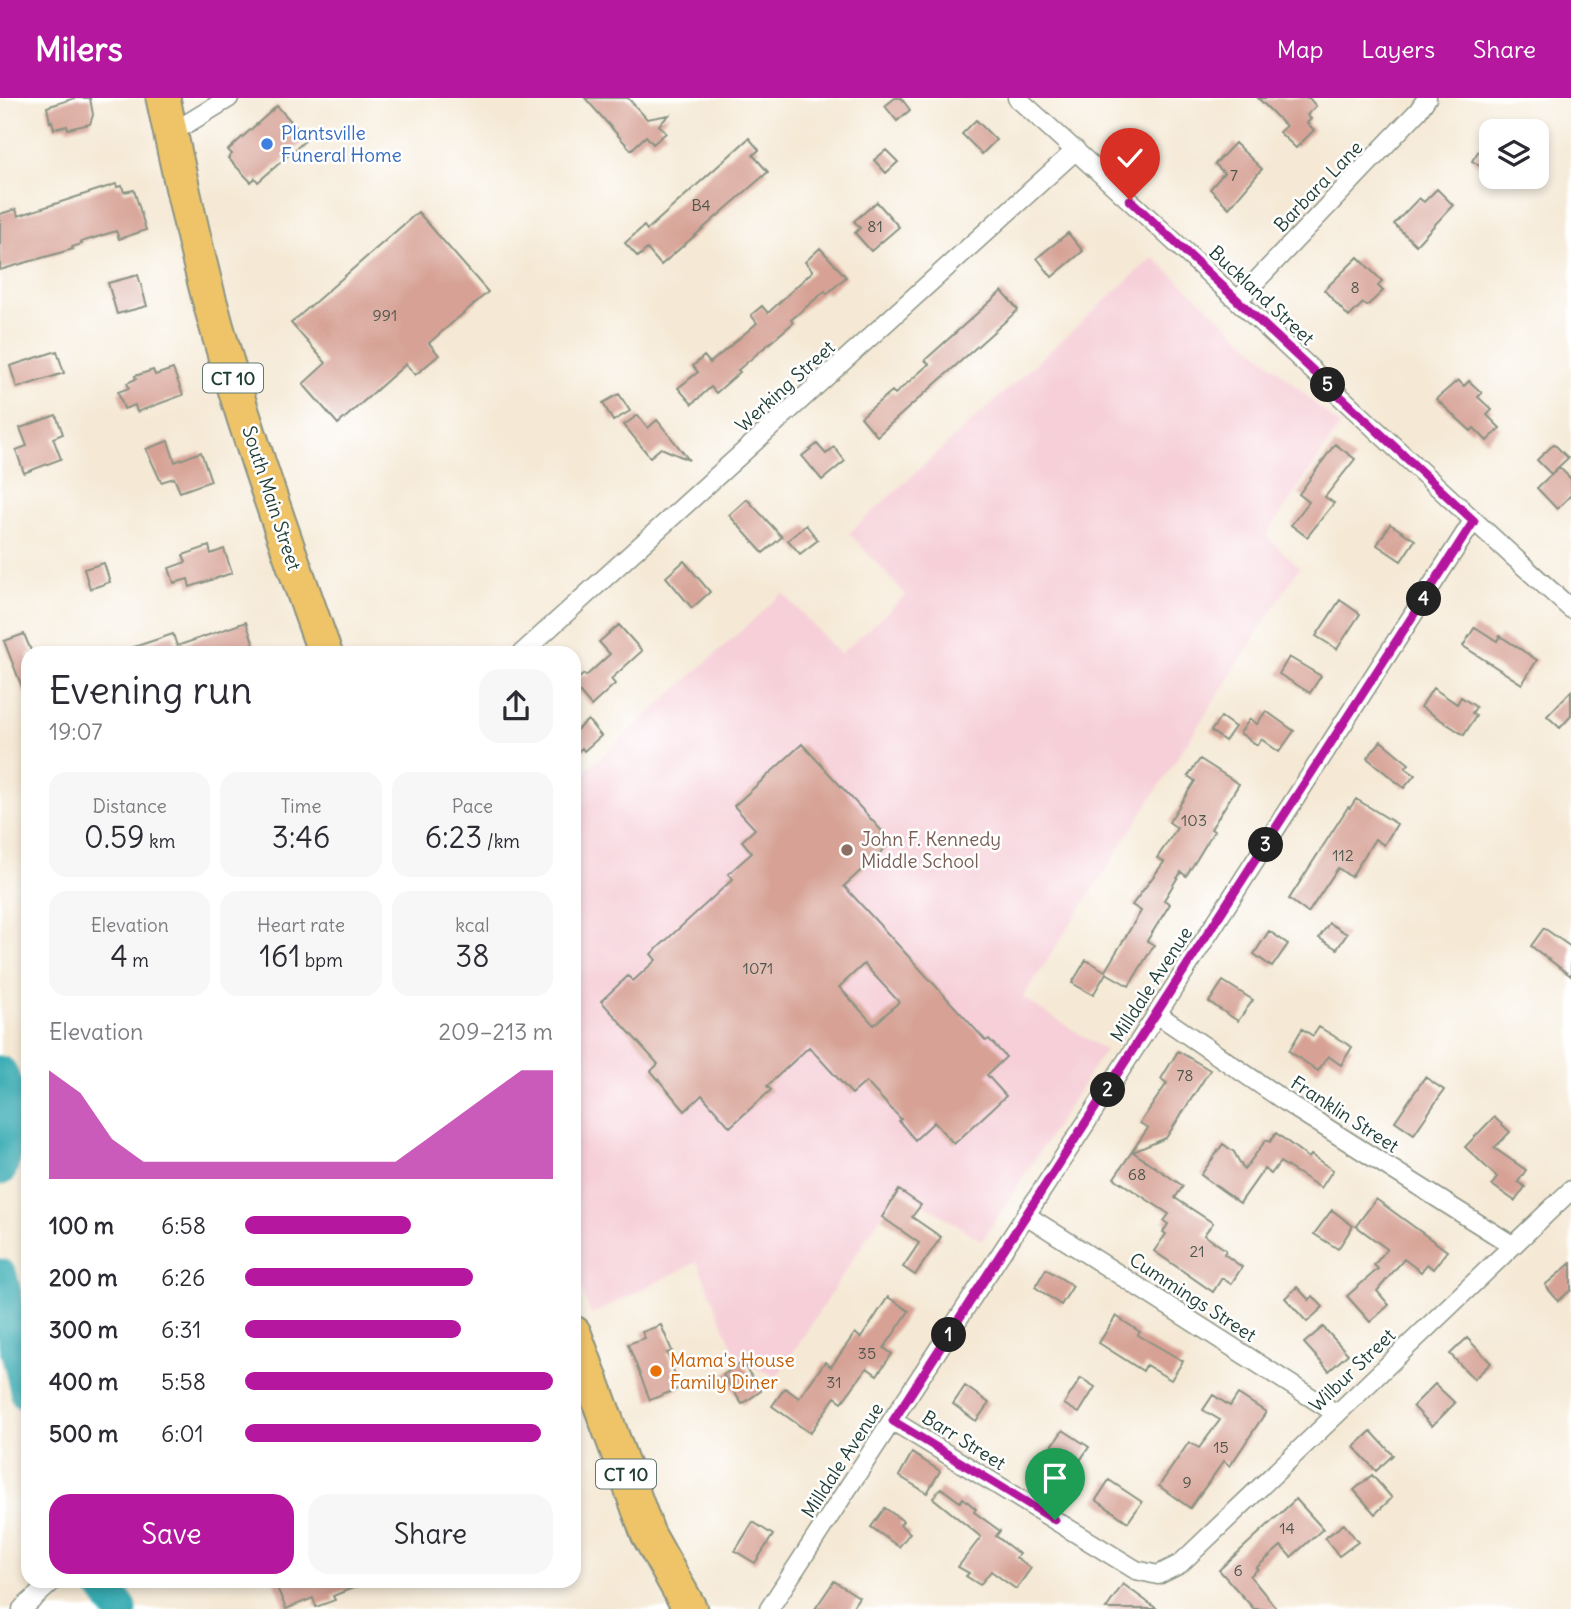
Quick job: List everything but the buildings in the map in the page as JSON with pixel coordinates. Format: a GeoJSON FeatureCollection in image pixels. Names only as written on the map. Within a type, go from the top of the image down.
{"type":"FeatureCollection","features":[{"type":"Feature","properties":{"kind":"highway","name":"South Main Street"},"geometry":{"type":"LineString","coordinates":[[163,98],[209,298],[255,449],[323,646]]}},
{"type":"Feature","properties":{"kind":"highway","name":"CT 10"},"geometry":{"type":"LineString","coordinates":[[581,1352],[648,1534],[690,1609]]}},
{"type":"Feature","properties":{"kind":"street"},"geometry":{"type":"LineString","coordinates":[[170,134],[229,98]]}},
{"type":"Feature","properties":{"kind":"street","name":"Buckland Street"},"geometry":{"type":"LineString","coordinates":[[1017,98],[1571,608]]}},
{"type":"Feature","properties":{"kind":"street","name":"Barbara Lane"},"geometry":{"type":"LineString","coordinates":[[1238,300],[1418,111],[1427,98]]}},
{"type":"Feature","properties":{"kind":"street","name":"Werking Street"},"geometry":{"type":"LineString","coordinates":[[530,646],[1076,150]]}},
{"type":"Feature","properties":{"kind":"street","name":"Milldale Avenue"},"geometry":{"type":"LineString","coordinates":[[769,1609],[1474,521]]}},
{"type":"Feature","properties":{"kind":"street","name":"Franklin Street"},"geometry":{"type":"LineString","coordinates":[[1157,1014],[1295,1108],[1512,1245]]}},
{"type":"Feature","properties":{"kind":"street","name":"Wilbur Street"},"geometry":{"type":"LineString","coordinates":[[1158,1575],[1180,1564],[1571,1190]]}},
{"type":"Feature","properties":{"kind":"street","name":"Cummings Street"},"geometry":{"type":"LineString","coordinates":[[1026,1215],[1337,1414]]}},
{"type":"Feature","properties":{"kind":"street","name":"Barr Street"},"geometry":{"type":"LineString","coordinates":[[893,1421],[1136,1570],[1158,1575]]}},
{"type":"Feature","properties":{"kind":"street"},"geometry":{"type":"LineString","coordinates":[[22,1609],[45,1588]]}},
{"type":"Feature","properties":{"kind":"shaded area","name":"John F. Kennedy Middle School"},"geometry":{"type":"Polygon","coordinates":[[[1153,257],[1340,426],[1266,536],[1300,567],[1023,998],[1105,1050],[982,1241],[899,1188],[777,1377],[738,1360],[697,1262],[591,1315],[581,1287],[581,775],[783,593],[840,654],[906,595],[849,533],[1153,257]]]}},
{"type":"Feature","properties":{"kind":"waterway"},"geometry":{"type":"LineString","coordinates":[[0,1073],[12,1103],[7,1147],[0,1168]]}},
{"type":"Feature","properties":{"kind":"waterway"},"geometry":{"type":"LineString","coordinates":[[0,1276],[21,1364]]}},
{"type":"Feature","properties":{"kind":"waterway"},"geometry":{"type":"LineString","coordinates":[[105,1588],[120,1609]]}},
{"type":"Feature","properties":{"kind":"place","name":"Plantsville Funeral Home"},"geometry":{"type":"Point","coordinates":[267,144]}},
{"type":"Feature","properties":{"kind":"place","name":"John F. Kennedy Middle School"},"geometry":{"type":"Point","coordinates":[847,850]}},
{"type":"Feature","properties":{"kind":"place","name":"Mama's House Family Diner"},"geometry":{"type":"Point","coordinates":[656,1371]}},
{"type":"Feature","properties":{"kind":"route"},"geometry":{"type":"LineString","coordinates":[[1055,1520],[893,1421],[1474,521],[1130,200]]}}]}
